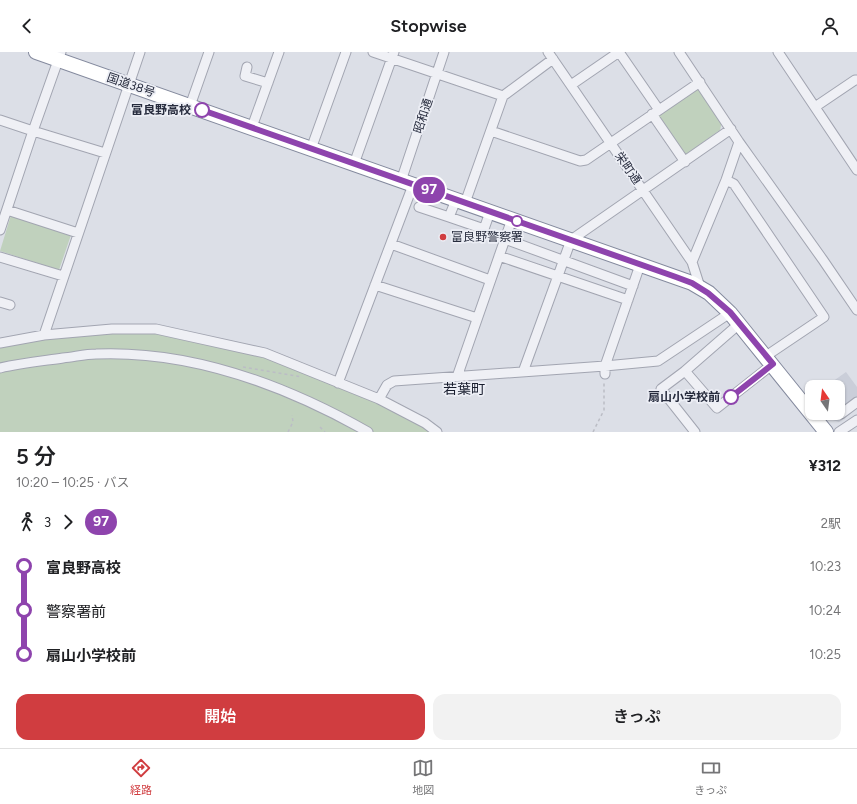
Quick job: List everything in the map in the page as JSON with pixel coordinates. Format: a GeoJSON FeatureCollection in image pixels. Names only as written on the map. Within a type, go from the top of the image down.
{"type":"FeatureCollection","features":[{"type":"Feature","properties":{"kind":"highway","name":"国道38号"},"geometry":{"type":"LineString","coordinates":[[36,52],[60,56],[129,84],[676,277],[700,287],[730,312],[805,403]]}},
{"type":"Feature","properties":{"kind":"highway","name":"国道38号"},"geometry":{"type":"LineString","coordinates":[[818,420],[826,432]]}},
{"type":"Feature","properties":{"kind":"street"},"geometry":{"type":"LineString","coordinates":[[44,335],[140,52]]}},
{"type":"Feature","properties":{"kind":"street"},"geometry":{"type":"LineString","coordinates":[[190,106],[208,52]]}},
{"type":"Feature","properties":{"kind":"street"},"geometry":{"type":"LineString","coordinates":[[252,128],[279,52]]}},
{"type":"Feature","properties":{"kind":"street"},"geometry":{"type":"LineString","coordinates":[[311,149],[346,52]]}},
{"type":"Feature","properties":{"kind":"street"},"geometry":{"type":"LineString","coordinates":[[373,52],[393,55],[437,73],[503,96]]}},
{"type":"Feature","properties":{"kind":"street","name":"昭和通"},"geometry":{"type":"LineString","coordinates":[[338,383],[391,244],[444,52]]}},
{"type":"Feature","properties":{"kind":"street"},"geometry":{"type":"LineString","coordinates":[[571,85],[619,52],[685,162]]}},
{"type":"Feature","properties":{"kind":"street"},"geometry":{"type":"LineString","coordinates":[[679,52],[731,129],[738,142],[857,310]]}},
{"type":"Feature","properties":{"kind":"street"},"geometry":{"type":"LineString","coordinates":[[778,52],[857,170]]}},
{"type":"Feature","properties":{"kind":"street"},"geometry":{"type":"LineString","coordinates":[[354,164],[393,55]]}},
{"type":"Feature","properties":{"kind":"street"},"geometry":{"type":"LineString","coordinates":[[449,217],[460,201],[491,131],[503,96],[550,55]]}},
{"type":"Feature","properties":{"kind":"street","name":"栄町通"},"geometry":{"type":"LineString","coordinates":[[550,55],[692,262],[700,287]]}},
{"type":"Feature","properties":{"kind":"street"},"geometry":{"type":"LineString","coordinates":[[0,230],[60,56]]}},
{"type":"Feature","properties":{"kind":"street"},"geometry":{"type":"LineString","coordinates":[[247,67],[245,76],[268,83]]}},
{"type":"Feature","properties":{"kind":"street"},"geometry":{"type":"LineString","coordinates":[[815,107],[857,80]]}},
{"type":"Feature","properties":{"kind":"street"},"geometry":{"type":"LineString","coordinates":[[491,131],[580,161],[586,160],[700,82]]}},
{"type":"Feature","properties":{"kind":"street"},"geometry":{"type":"LineString","coordinates":[[0,120],[105,153]]}},
{"type":"Feature","properties":{"kind":"street"},"geometry":{"type":"LineString","coordinates":[[523,372],[570,240],[731,129]]}},
{"type":"Feature","properties":{"kind":"street"},"geometry":{"type":"LineString","coordinates":[[692,262],[726,180],[738,142]]}},
{"type":"Feature","properties":{"kind":"street"},"geometry":{"type":"LineString","coordinates":[[685,371],[717,408],[769,360],[824,317],[734,184],[726,180]]}},
{"type":"Feature","properties":{"kind":"street"},"geometry":{"type":"LineString","coordinates":[[418,208],[484,229],[490,212]]}},
{"type":"Feature","properties":{"kind":"street"},"geometry":{"type":"LineString","coordinates":[[7,210],[78,233]]}},
{"type":"Feature","properties":{"kind":"street"},"geometry":{"type":"LineString","coordinates":[[458,377],[512,219]]}},
{"type":"Feature","properties":{"kind":"street"},"geometry":{"type":"LineString","coordinates":[[505,238],[633,286]]}},
{"type":"Feature","properties":{"kind":"street"},"geometry":{"type":"LineString","coordinates":[[391,244],[490,280]]}},
{"type":"Feature","properties":{"kind":"street"},"geometry":{"type":"LineString","coordinates":[[499,256],[628,300]]}},
{"type":"Feature","properties":{"kind":"street"},"geometry":{"type":"LineString","coordinates":[[0,257],[63,276]]}},
{"type":"Feature","properties":{"kind":"street"},"geometry":{"type":"LineString","coordinates":[[605,370],[640,265]]}},
{"type":"Feature","properties":{"kind":"street"},"geometry":{"type":"LineString","coordinates":[[375,286],[477,318]]}},
{"type":"Feature","properties":{"kind":"street"},"geometry":{"type":"LineString","coordinates":[[0,302],[10,305]]}},
{"type":"Feature","properties":{"kind":"street"},"geometry":{"type":"LineString","coordinates":[[379,399],[386,385],[394,381],[523,372],[605,370],[658,361],[730,312]]}},
{"type":"Feature","properties":{"kind":"street"},"geometry":{"type":"LineString","coordinates":[[695,432],[661,389],[685,371],[739,324]]}},
{"type":"Feature","properties":{"kind":"street"},"geometry":{"type":"LineString","coordinates":[[0,343],[44,335],[112,329],[156,329],[265,353],[379,399],[425,423],[437,432]]}},
{"type":"Feature","properties":{"kind":"street"},"geometry":{"type":"LineString","coordinates":[[0,368],[96,354],[128,354],[172,358],[223,368],[262,382],[306,399],[368,432]]}},
{"type":"Feature","properties":{"kind":"street"},"geometry":{"type":"LineString","coordinates":[[845,411],[857,402]]}},
{"type":"Feature","properties":{"kind":"street"},"geometry":{"type":"LineString","coordinates":[[839,432],[857,420]]}},
{"type":"Feature","properties":{"kind":"path"},"geometry":{"type":"LineString","coordinates":[[239,366],[302,377],[305,369]]}},
{"type":"Feature","properties":{"kind":"path"},"geometry":{"type":"LineString","coordinates":[[593,432],[604,410],[605,370]]}},
{"type":"Feature","properties":{"kind":"path"},"geometry":{"type":"LineString","coordinates":[[288,432],[293,422],[292,415]]}},
{"type":"Feature","properties":{"kind":"path"},"geometry":{"type":"LineString","coordinates":[[320,427],[325,432]]}},
{"type":"Feature","properties":{"kind":"shaded area"},"geometry":{"type":"Polygon","coordinates":[[[846,372],[857,387],[857,409],[845,418],[845,380],[835,380],[846,372]]]}},
{"type":"Feature","properties":{"kind":"green space"},"geometry":{"type":"Polygon","coordinates":[[[699,87],[722,121],[720,130],[684,156],[656,115],[699,87]]]}},
{"type":"Feature","properties":{"kind":"green space"},"geometry":{"type":"Polygon","coordinates":[[[11,215],[71,235],[59,270],[0,251],[11,215]]]}},
{"type":"Feature","properties":{"kind":"green space"},"geometry":{"type":"Polygon","coordinates":[[[156,329],[236,346],[338,383],[437,432],[0,432],[0,343],[156,329]]]}},
{"type":"Feature","properties":{"kind":"bus line","name":"97"},"geometry":{"type":"LineString","coordinates":[[202,110],[676,277],[700,287],[730,312],[773,364],[731,397]]}},
{"type":"Feature","properties":{"kind":"place","name":"富良野高校"},"geometry":{"type":"Point","coordinates":[202,110]}},
{"type":"Feature","properties":{"kind":"place","name":"富良野警察署"},"geometry":{"type":"Point","coordinates":[443,237]}},
{"type":"Feature","properties":{"kind":"place","name":"扇山小学校前"},"geometry":{"type":"Point","coordinates":[731,397]}},
{"type":"Feature","properties":{"kind":"district","name":"若葉町"},"geometry":{"type":"Point","coordinates":[464,389]}}]}
